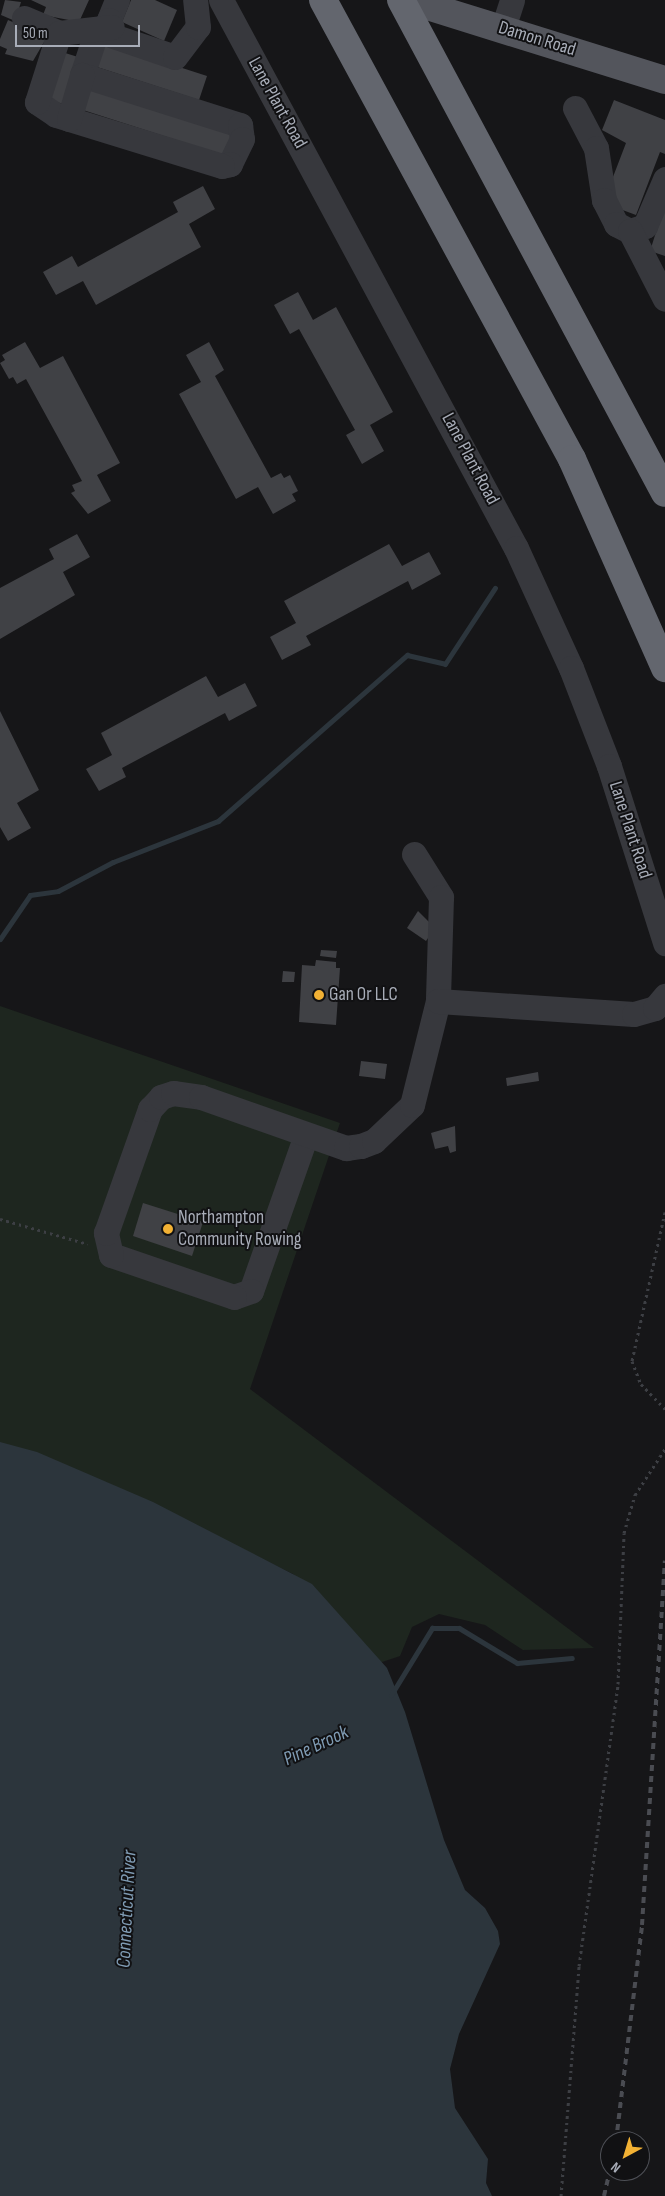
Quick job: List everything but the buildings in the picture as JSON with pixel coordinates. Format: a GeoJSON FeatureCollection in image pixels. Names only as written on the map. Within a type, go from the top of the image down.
{"type":"FeatureCollection","features":[{"type":"Feature","properties":{"kind":"highway"},"geometry":{"type":"LineString","coordinates":[[323,0],[572,459],[665,668]]}},
{"type":"Feature","properties":{"kind":"highway"},"geometry":{"type":"LineString","coordinates":[[401,0],[665,493]]}},
{"type":"Feature","properties":{"kind":"main road","name":"Damon Road"},"geometry":{"type":"LineString","coordinates":[[408,0],[503,28],[665,80]]}},
{"type":"Feature","properties":{"kind":"street"},"geometry":{"type":"LineString","coordinates":[[69,119],[82,76],[117,0]]}},
{"type":"Feature","properties":{"kind":"street"},"geometry":{"type":"LineString","coordinates":[[24,18],[59,33],[104,28],[113,36],[175,57],[198,27],[195,0]]}},
{"type":"Feature","properties":{"kind":"street","name":"Lane Plant Road"},"geometry":{"type":"LineString","coordinates":[[220,0],[516,548],[571,668],[605,758],[665,942]]}},
{"type":"Feature","properties":{"kind":"street"},"geometry":{"type":"LineString","coordinates":[[503,28],[512,0]]}},
{"type":"Feature","properties":{"kind":"street"},"geometry":{"type":"LineString","coordinates":[[59,33],[37,102],[69,119],[222,166],[238,154],[240,125],[82,76]]}},
{"type":"Feature","properties":{"kind":"street"},"geometry":{"type":"LineString","coordinates":[[575,108],[596,148],[607,208],[616,224],[630,231],[665,299]]}},
{"type":"Feature","properties":{"kind":"street"},"geometry":{"type":"LineString","coordinates":[[630,231],[645,226],[665,179]]}},
{"type":"Feature","properties":{"kind":"street"},"geometry":{"type":"LineString","coordinates":[[306,1135],[251,1291],[234,1297],[111,1255],[106,1246],[106,1233],[150,1109],[160,1097],[173,1093],[201,1097],[346,1148],[361,1146],[374,1141],[412,1105],[438,1001],[441,897],[414,854]]}},
{"type":"Feature","properties":{"kind":"street"},"geometry":{"type":"LineString","coordinates":[[438,1001],[634,1014],[655,1008],[665,996]]}},
{"type":"Feature","properties":{"kind":"path"},"geometry":{"type":"LineString","coordinates":[[665,1212],[632,1361],[641,1384],[665,1409]]}},
{"type":"Feature","properties":{"kind":"path"},"geometry":{"type":"LineString","coordinates":[[0,1219],[64,1240],[106,1246]]}},
{"type":"Feature","properties":{"kind":"path"},"geometry":{"type":"LineString","coordinates":[[561,2196],[578,1966],[618,1684],[624,1533],[635,1495],[665,1449]]}},
{"type":"Feature","properties":{"kind":"shaded area"},"geometry":{"type":"Polygon","coordinates":[[[0,1006],[340,1123],[250,1389],[594,1648],[523,1650],[485,1625],[439,1614],[412,1627],[400,1656],[373,1665],[293,1574],[108,1483],[0,1445],[0,1006]]]}},
{"type":"Feature","properties":{"kind":"water","name":"Connecticut River"},"geometry":{"type":"Polygon","coordinates":[[[0,1442],[37,1452],[153,1502],[312,1584],[387,1668],[405,1712],[444,1840],[465,1890],[485,1908],[498,1931],[500,1944],[459,2034],[450,2069],[455,2108],[488,2159],[486,2183],[492,2196],[0,2196],[0,1442]]]}},
{"type":"Feature","properties":{"kind":"waterway"},"geometry":{"type":"LineString","coordinates":[[0,939],[30,895],[58,891],[113,862],[218,821],[407,655],[445,664],[495,588]]}},
{"type":"Feature","properties":{"kind":"waterway","name":"Pine Brook"},"geometry":{"type":"LineString","coordinates":[[391,1695],[432,1628],[459,1628],[517,1663],[572,1658]]}},
{"type":"Feature","properties":{"kind":"railway"},"geometry":{"type":"LineString","coordinates":[[617,2131],[642,1925],[665,1561]]}},
{"type":"Feature","properties":{"kind":"railway"},"geometry":{"type":"LineString","coordinates":[[604,2196],[608,2181]]}},
{"type":"Feature","properties":{"kind":"place","name":"Gan Or LLC"},"geometry":{"type":"Point","coordinates":[319,995]}},
{"type":"Feature","properties":{"kind":"place","name":"Northampton Community Rowing"},"geometry":{"type":"Point","coordinates":[168,1229]}}]}
